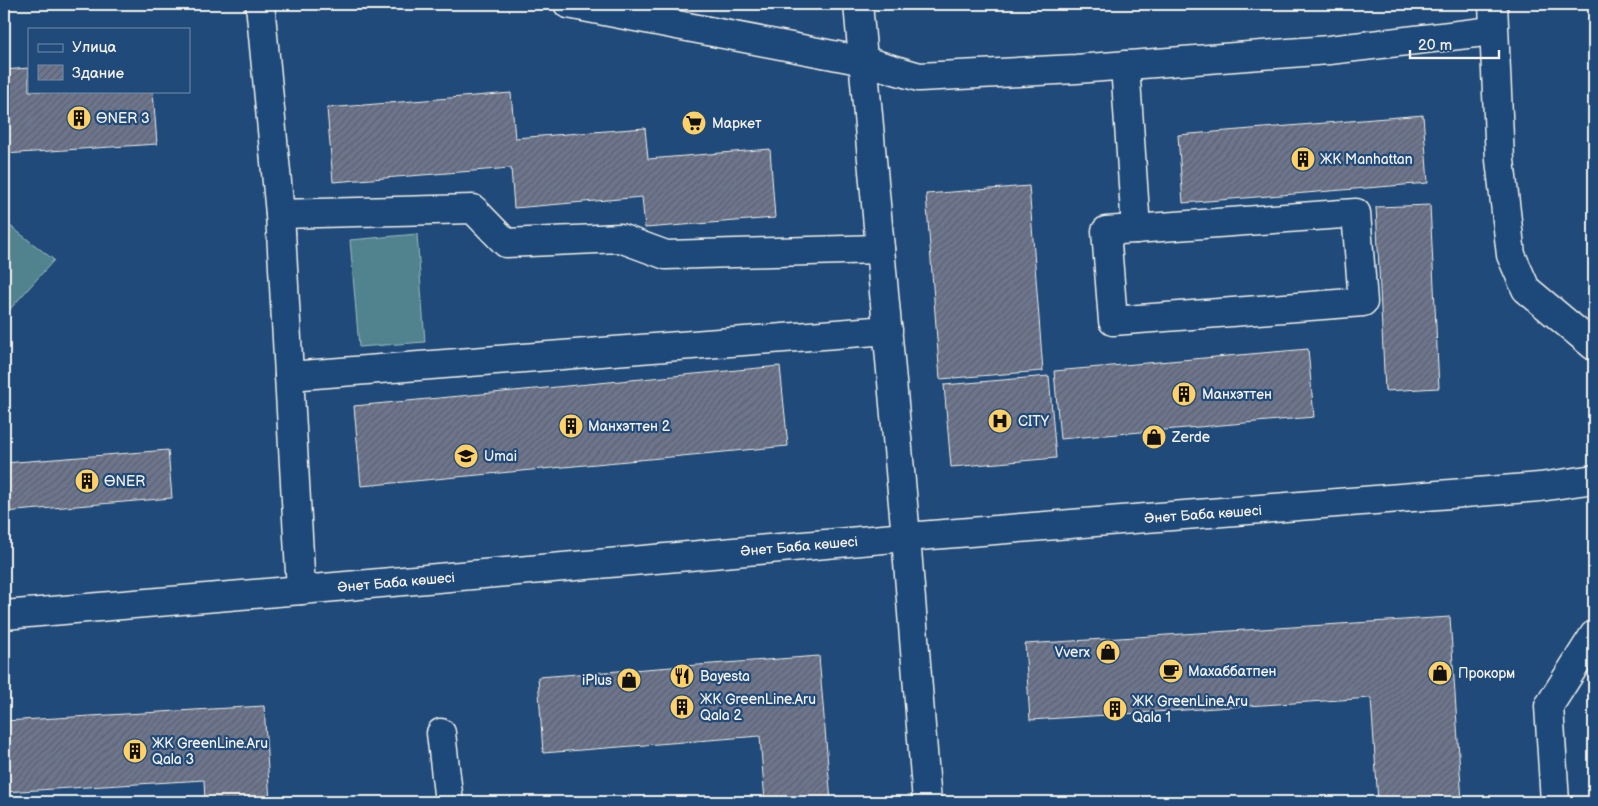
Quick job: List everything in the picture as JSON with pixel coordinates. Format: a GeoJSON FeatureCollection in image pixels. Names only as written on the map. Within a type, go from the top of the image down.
{"type":"FeatureCollection","features":[{"type":"Feature","properties":{"kind":"street"},"geometry":{"type":"LineString","coordinates":[[260,4],[280,214],[301,590]]}},
{"type":"Feature","properties":{"kind":"street"},"geometry":{"type":"LineString","coordinates":[[568,4],[864,61],[919,77],[1125,65],[1329,50],[1493,31]]}},
{"type":"Feature","properties":{"kind":"street"},"geometry":{"type":"LineString","coordinates":[[858,4],[906,537],[927,802]]}},
{"type":"Feature","properties":{"kind":"street"},"geometry":{"type":"LineString","coordinates":[[1493,4],[1500,160],[1511,255],[1526,289],[1594,346]]}},
{"type":"Feature","properties":{"kind":"street"},"geometry":{"type":"LineString","coordinates":[[1125,65],[1136,229]]}},
{"type":"Feature","properties":{"kind":"street"},"geometry":{"type":"LineString","coordinates":[[280,214],[473,209],[506,243],[620,238],[666,254],[880,249]]}},
{"type":"Feature","properties":{"kind":"street"},"geometry":{"type":"LineString","coordinates":[[1356,213],[1363,302],[1113,321],[1106,231],[1136,229],[1356,213]]}},
{"type":"Feature","properties":{"kind":"street"},"geometry":{"type":"LineString","coordinates":[[289,376],[888,330]]}},
{"type":"Feature","properties":{"kind":"street","name":"Әнет Баба көшесі"},"geometry":{"type":"LineString","coordinates":[[4,615],[906,537],[1540,487],[1594,479]]}},
{"type":"Feature","properties":{"kind":"street"},"geometry":{"type":"LineString","coordinates":[[1555,802],[1549,706],[1594,635]]}},
{"type":"Feature","properties":{"kind":"street"},"geometry":{"type":"LineString","coordinates":[[441,733],[448,802]]}},
{"type":"Feature","properties":{"kind":"green space"},"geometry":{"type":"Polygon","coordinates":[[[4,221],[54,260],[4,316],[4,221]]]}},
{"type":"Feature","properties":{"kind":"green space"},"geometry":{"type":"Polygon","coordinates":[[[417,234],[425,342],[359,347],[350,240],[417,234]]]}},
{"type":"Feature","properties":{"kind":"building"},"geometry":{"type":"Polygon","coordinates":[[[944,4],[986,4],[944,7],[944,4]]]}},
{"type":"Feature","properties":{"kind":"building","name":"ӨNER 3"},"geometry":{"type":"Polygon","coordinates":[[[28,68],[28,92],[153,92],[157,144],[4,154],[4,70],[28,68]]]}},
{"type":"Feature","properties":{"kind":"building"},"geometry":{"type":"Polygon","coordinates":[[[511,93],[515,138],[645,128],[648,159],[770,149],[775,218],[645,228],[642,197],[514,208],[511,168],[333,182],[327,108],[511,93]]]}},
{"type":"Feature","properties":{"kind":"building","name":"ЖК Manhattan"},"geometry":{"type":"Polygon","coordinates":[[[1423,115],[1428,183],[1183,203],[1178,135],[1423,115]]]}},
{"type":"Feature","properties":{"kind":"building"},"geometry":{"type":"Polygon","coordinates":[[[1029,186],[1043,371],[940,379],[926,194],[1029,186]]]}},
{"type":"Feature","properties":{"kind":"building"},"geometry":{"type":"Polygon","coordinates":[[[1430,205],[1439,388],[1385,391],[1376,207],[1430,205]]]}},
{"type":"Feature","properties":{"kind":"building","name":"Манхэттен"},"geometry":{"type":"Polygon","coordinates":[[[1308,349],[1314,417],[1060,439],[1054,371],[1308,349]]]}},
{"type":"Feature","properties":{"kind":"building","name":"Манхэттен 2"},"geometry":{"type":"Polygon","coordinates":[[[780,366],[788,446],[361,486],[354,406],[780,366]]]}},
{"type":"Feature","properties":{"kind":"building","name":"CITY"},"geometry":{"type":"Polygon","coordinates":[[[1049,376],[1056,458],[951,467],[944,385],[1049,376]]]}},
{"type":"Feature","properties":{"kind":"building","name":"ӨNER"},"geometry":{"type":"Polygon","coordinates":[[[168,450],[172,498],[4,512],[4,463],[168,450]]]}},
{"type":"Feature","properties":{"kind":"building","name":"ЖК GreenLine.Aru Qala 1"},"geometry":{"type":"Polygon","coordinates":[[[1450,617],[1462,802],[1378,802],[1371,698],[1030,720],[1025,644],[1450,617]]]}},
{"type":"Feature","properties":{"kind":"building","name":"ЖК GreenLine.Aru Qala 2"},"geometry":{"type":"Polygon","coordinates":[[[819,656],[831,802],[765,802],[760,736],[543,753],[538,677],[819,656]]]}},
{"type":"Feature","properties":{"kind":"building","name":"ЖК GreenLine.Aru Qala 3"},"geometry":{"type":"Polygon","coordinates":[[[264,706],[270,802],[205,802],[204,780],[4,792],[4,721],[264,706]]]}},
{"type":"Feature","properties":{"kind":"place","name":"ӨNER 3"},"geometry":{"type":"Point","coordinates":[79,118]}},
{"type":"Feature","properties":{"kind":"place","name":"Маркет"},"geometry":{"type":"Point","coordinates":[694,123]}},
{"type":"Feature","properties":{"kind":"place","name":"ЖК Manhattan"},"geometry":{"type":"Point","coordinates":[1303,159]}},
{"type":"Feature","properties":{"kind":"place","name":"Манхэттен"},"geometry":{"type":"Point","coordinates":[1184,394]}},
{"type":"Feature","properties":{"kind":"place","name":"CITY"},"geometry":{"type":"Point","coordinates":[1000,421]}},
{"type":"Feature","properties":{"kind":"place","name":"Манхэттен 2"},"geometry":{"type":"Point","coordinates":[571,426]}},
{"type":"Feature","properties":{"kind":"place","name":"Zerde"},"geometry":{"type":"Point","coordinates":[1154,437]}},
{"type":"Feature","properties":{"kind":"place","name":"Umai"},"geometry":{"type":"Point","coordinates":[466,456]}},
{"type":"Feature","properties":{"kind":"place","name":"ӨNER"},"geometry":{"type":"Point","coordinates":[87,481]}},
{"type":"Feature","properties":{"kind":"place","name":"Vverx"},"geometry":{"type":"Point","coordinates":[1108,652]}},
{"type":"Feature","properties":{"kind":"place","name":"Махаббатпен"},"geometry":{"type":"Point","coordinates":[1171,671]}},
{"type":"Feature","properties":{"kind":"place","name":"Прокорм"},"geometry":{"type":"Point","coordinates":[1440,673]}},
{"type":"Feature","properties":{"kind":"place","name":"Bayesta"},"geometry":{"type":"Point","coordinates":[682,676]}},
{"type":"Feature","properties":{"kind":"place","name":"iPlus"},"geometry":{"type":"Point","coordinates":[629,680]}},
{"type":"Feature","properties":{"kind":"place","name":"ЖК GreenLine.Aru Qala 2"},"geometry":{"type":"Point","coordinates":[682,707]}},
{"type":"Feature","properties":{"kind":"place","name":"ЖК GreenLine.Aru Qala 1"},"geometry":{"type":"Point","coordinates":[1115,709]}},
{"type":"Feature","properties":{"kind":"place","name":"ЖК GreenLine.Aru Qala 3"},"geometry":{"type":"Point","coordinates":[135,751]}}]}
